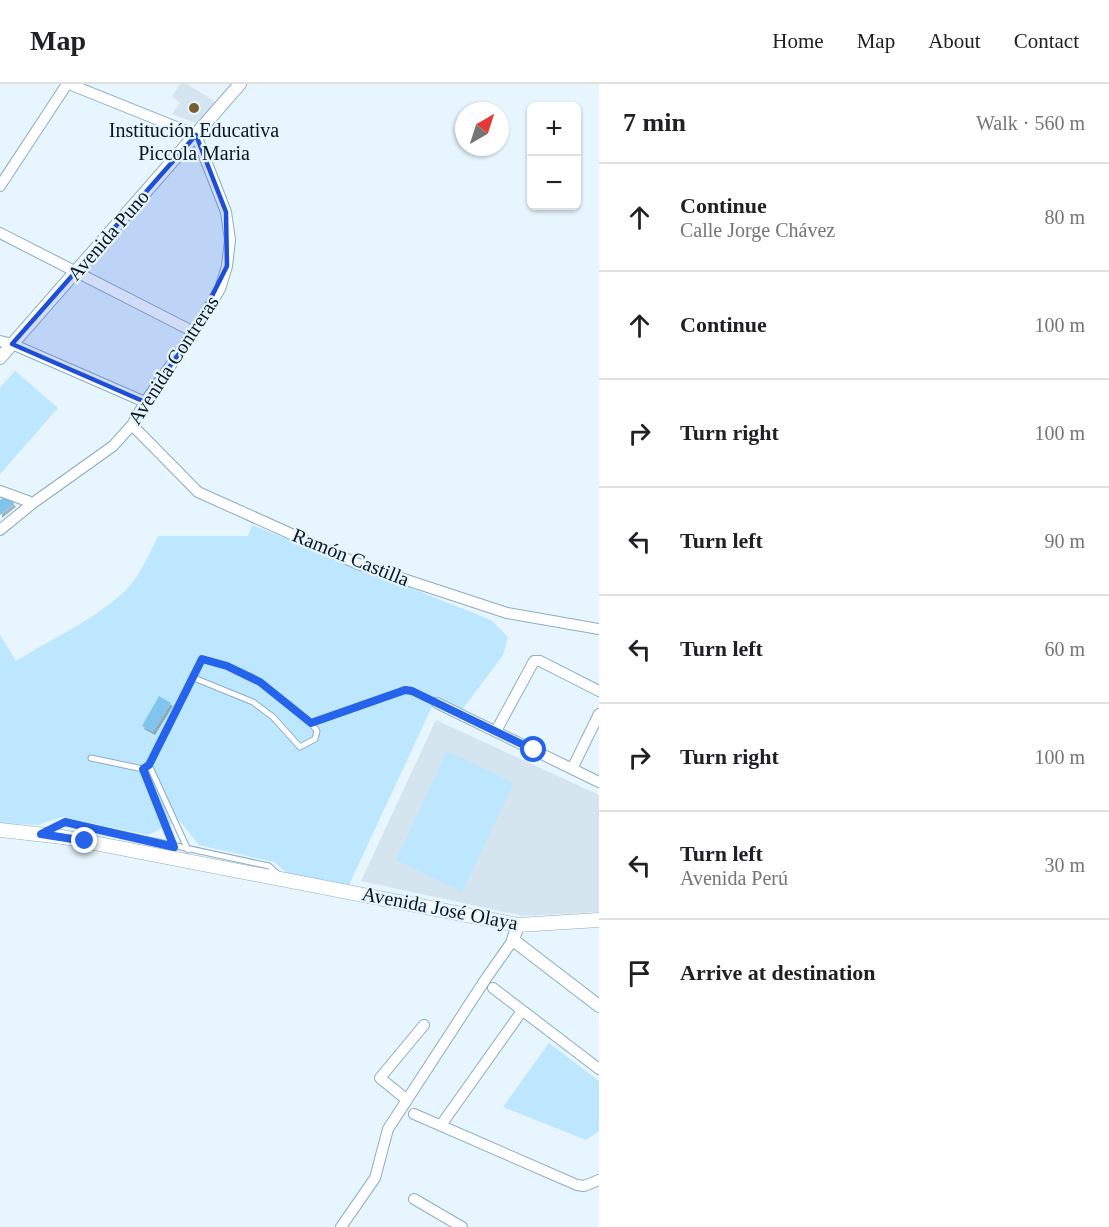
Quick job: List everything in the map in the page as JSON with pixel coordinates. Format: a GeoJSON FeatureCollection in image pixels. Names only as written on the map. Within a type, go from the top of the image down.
{"type":"FeatureCollection","features":[{"type":"Feature","properties":{"kind":"main road","name":"Avenida José Olaya"},"geometry":{"type":"LineString","coordinates":[[0,830],[41,834],[282,878],[518,925],[599,920]]}},
{"type":"Feature","properties":{"kind":"street"},"geometry":{"type":"LineString","coordinates":[[0,186],[68,84],[196,135]]}},
{"type":"Feature","properties":{"kind":"street","name":"Avenida Puno"},"geometry":{"type":"LineString","coordinates":[[0,358],[6,343],[76,271],[240,84]]}},
{"type":"Feature","properties":{"kind":"street","name":"Avenida Contreras"},"geometry":{"type":"LineString","coordinates":[[0,530],[33,503],[113,446],[132,425],[220,289],[227,266],[230,240],[226,212],[196,135]]}},
{"type":"Feature","properties":{"kind":"street"},"geometry":{"type":"LineString","coordinates":[[0,233],[194,332]]}},
{"type":"Feature","properties":{"kind":"street"},"geometry":{"type":"LineString","coordinates":[[6,343],[145,402]]}},
{"type":"Feature","properties":{"kind":"street","name":"Ramón Castilla"},"geometry":{"type":"LineString","coordinates":[[132,425],[198,492],[358,564],[507,613],[599,629]]}},
{"type":"Feature","properties":{"kind":"street"},"geometry":{"type":"LineString","coordinates":[[0,491],[33,503]]}},
{"type":"Feature","properties":{"kind":"street"},"geometry":{"type":"LineString","coordinates":[[495,731],[534,661],[540,661],[599,691]]}},
{"type":"Feature","properties":{"kind":"street"},"geometry":{"type":"LineString","coordinates":[[436,703],[599,782]]}},
{"type":"Feature","properties":{"kind":"street"},"geometry":{"type":"LineString","coordinates":[[572,769],[599,714]]}},
{"type":"Feature","properties":{"kind":"street"},"geometry":{"type":"LineString","coordinates":[[341,1227],[375,1178],[388,1129],[513,940],[518,925]]}},
{"type":"Feature","properties":{"kind":"street"},"geometry":{"type":"LineString","coordinates":[[513,940],[599,1006]]}},
{"type":"Feature","properties":{"kind":"street"},"geometry":{"type":"LineString","coordinates":[[493,988],[599,1069]]}},
{"type":"Feature","properties":{"kind":"street"},"geometry":{"type":"LineString","coordinates":[[441,1125],[522,1011]]}},
{"type":"Feature","properties":{"kind":"street"},"geometry":{"type":"LineString","coordinates":[[407,1100],[380,1078],[424,1025]]}},
{"type":"Feature","properties":{"kind":"street"},"geometry":{"type":"LineString","coordinates":[[414,1114],[577,1185],[584,1186],[599,1179]]}},
{"type":"Feature","properties":{"kind":"street"},"geometry":{"type":"LineString","coordinates":[[414,1198],[462,1227]]}},
{"type":"Feature","properties":{"kind":"lane"},"geometry":{"type":"LineString","coordinates":[[92,758],[143,769],[149,765],[202,659],[227,666],[260,682],[311,723],[317,731],[315,739],[300,747],[273,717],[253,702],[194,678]]}},
{"type":"Feature","properties":{"kind":"lane"},"geometry":{"type":"LineString","coordinates":[[311,723],[405,690],[436,703]]}},
{"type":"Feature","properties":{"kind":"lane"},"geometry":{"type":"LineString","coordinates":[[149,765],[188,850]]}},
{"type":"Feature","properties":{"kind":"lane"},"geometry":{"type":"LineString","coordinates":[[143,769],[174,847]]}},
{"type":"Feature","properties":{"kind":"lane"},"geometry":{"type":"LineString","coordinates":[[41,834],[65,822],[269,866],[282,878]]}},
{"type":"Feature","properties":{"kind":"highlighted area"},"geometry":{"type":"Polygon","coordinates":[[[196,135],[226,212],[227,266],[194,332],[145,402],[12,344],[196,135]]]}},
{"type":"Feature","properties":{"kind":"shaded area","name":"Institución Educativa Piccola Maria"},"geometry":{"type":"Polygon","coordinates":[[[180,84],[187,84],[216,102],[198,124],[172,114],[180,103],[172,96],[180,84]]]}},
{"type":"Feature","properties":{"kind":"shaded area"},"geometry":{"type":"Polygon","coordinates":[[[15,371],[58,408],[0,474],[0,388],[15,371]]]}},
{"type":"Feature","properties":{"kind":"shaded area"},"geometry":{"type":"Polygon","coordinates":[[[252,525],[491,620],[508,637],[503,655],[462,710],[436,698],[348,887],[288,874],[274,862],[199,845],[179,820],[148,835],[61,817],[38,825],[0,823],[0,635],[16,661],[86,620],[125,591],[140,572],[158,536],[248,536],[252,525]]]}},
{"type":"Feature","properties":{"kind":"shaded area"},"geometry":{"type":"Polygon","coordinates":[[[436,720],[599,795],[599,912],[523,916],[361,881],[436,720]]]}},
{"type":"Feature","properties":{"kind":"shaded area"},"geometry":{"type":"Polygon","coordinates":[[[447,751],[514,783],[462,892],[396,860],[447,751]]]}},
{"type":"Feature","properties":{"kind":"shaded area"},"geometry":{"type":"Polygon","coordinates":[[[549,1043],[599,1081],[599,1131],[586,1140],[503,1107],[549,1043]]]}},
{"type":"Feature","properties":{"kind":"building"},"geometry":{"type":"Polygon","coordinates":[[[7,495],[14,504],[0,515],[0,500],[7,495]]]}},
{"type":"Feature","properties":{"kind":"building"},"geometry":{"type":"Polygon","coordinates":[[[159,696],[171,703],[153,732],[142,726],[159,696]]]}},
{"type":"Feature","properties":{"kind":"place","name":"Institución Educativa Piccola Maria"},"geometry":{"type":"Point","coordinates":[194,108]}},
{"type":"Feature","properties":{"kind":"route"},"geometry":{"type":"LineString","coordinates":[[85,841],[41,834],[65,822],[174,847],[143,769],[149,765],[202,659],[227,666],[260,682],[311,723],[405,690],[412,691],[534,750]]}}]}
